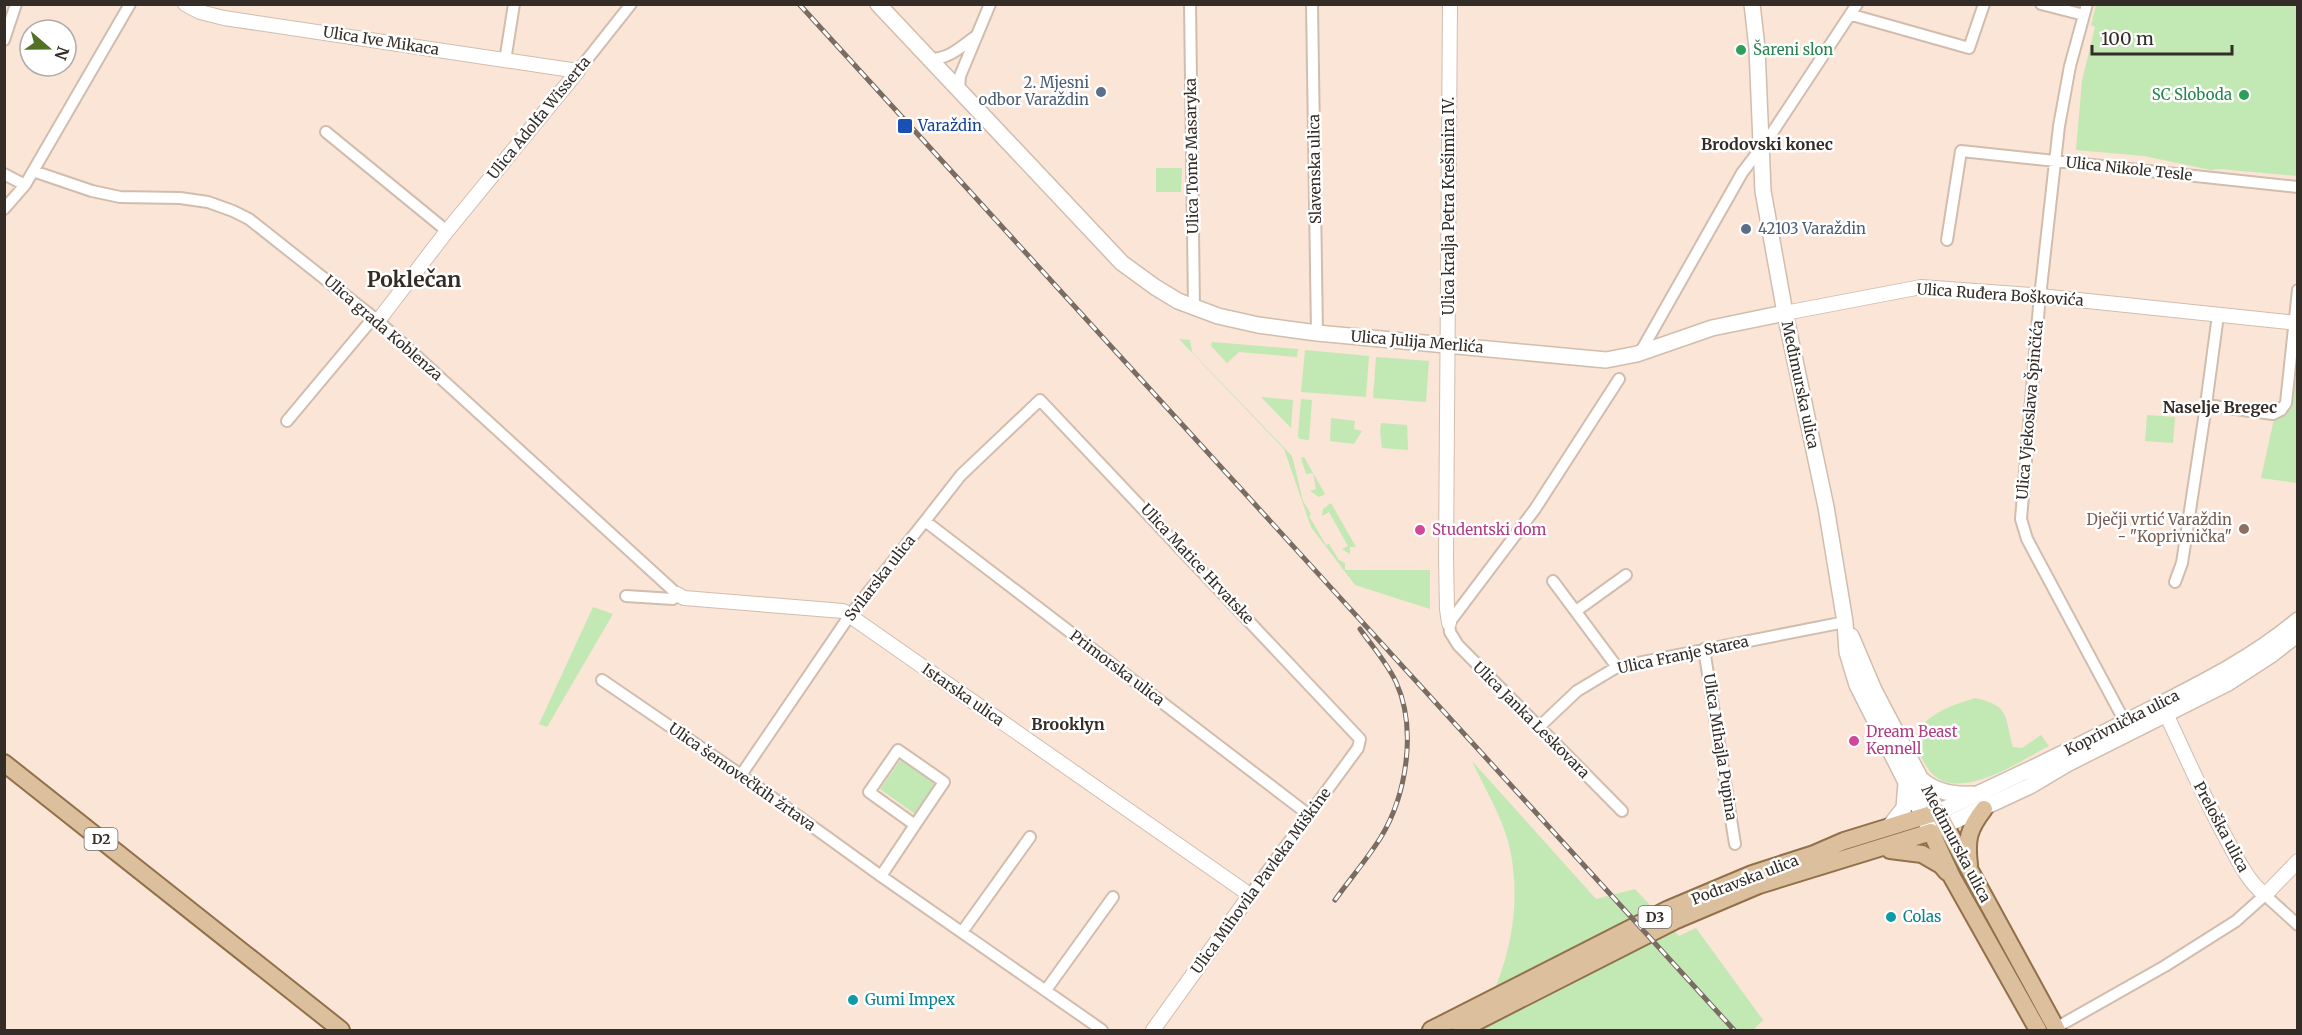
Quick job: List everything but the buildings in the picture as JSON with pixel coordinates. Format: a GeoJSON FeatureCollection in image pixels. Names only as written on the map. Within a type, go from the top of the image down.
{"type":"FeatureCollection","features":[{"type":"Feature","properties":{"kind":"main road","name":"Međimurska ulica"},"geometry":{"type":"LineString","coordinates":[[1752,4],[1757,48],[1763,191],[1785,313],[1826,507],[1845,622],[1847,652],[1853,674],[1912,778],[1934,822],[1969,872],[2055,1030]]}},
{"type":"Feature","properties":{"kind":"main road","name":"Ulica Julija Merlića"},"geometry":{"type":"LineString","coordinates":[[880,6],[1077,217],[1133,272],[1172,298],[1194,308],[1247,322],[1317,333],[1606,360],[1640,353],[1712,328],[1785,313]]}},
{"type":"Feature","properties":{"kind":"main road","name":"Koprivnička ulica"},"geometry":{"type":"LineString","coordinates":[[1934,822],[1981,801],[2222,672],[2298,620]]}},
{"type":"Feature","properties":{"kind":"main road","name":"Koprivnička ulica"},"geometry":{"type":"LineString","coordinates":[[1981,801],[2030,786],[2067,764],[2228,683],[2298,634]]}},
{"type":"Feature","properties":{"kind":"main road","name":"D2"},"geometry":{"type":"LineString","coordinates":[[4,763],[339,1030]]}},
{"type":"Feature","properties":{"kind":"main road"},"geometry":{"type":"LineString","coordinates":[[1889,827],[1904,808],[1912,778],[1940,791],[1981,801],[1968,836],[1969,872]]}},
{"type":"Feature","properties":{"kind":"main road","name":"Međimurska ulica"},"geometry":{"type":"LineString","coordinates":[[1934,822],[1952,877],[2038,1030]]}},
{"type":"Feature","properties":{"kind":"main road","name":"Podravska ulica"},"geometry":{"type":"LineString","coordinates":[[1431,1030],[1669,909],[1752,874],[1889,827],[1934,822]]}},
{"type":"Feature","properties":{"kind":"main road","name":"Podravska ulica"},"geometry":{"type":"LineString","coordinates":[[1460,1030],[1674,921],[1759,885],[1883,848],[1934,822]]}},
{"type":"Feature","properties":{"kind":"main road","name":"D3"},"geometry":{"type":"LineString","coordinates":[[1883,848],[1922,854],[1941,865],[1952,877]]}},
{"type":"Feature","properties":{"kind":"street"},"geometry":{"type":"LineString","coordinates":[[4,40],[16,4]]}},
{"type":"Feature","properties":{"kind":"street"},"geometry":{"type":"LineString","coordinates":[[4,209],[33,171],[130,4]]}},
{"type":"Feature","properties":{"kind":"street","name":"Ulica Ive Mikaca"},"geometry":{"type":"LineString","coordinates":[[186,4],[206,14],[224,18],[578,70]]}},
{"type":"Feature","properties":{"kind":"street"},"geometry":{"type":"LineString","coordinates":[[505,61],[513,4]]}},
{"type":"Feature","properties":{"kind":"street","name":"Ulica Adolfa Wisserta"},"geometry":{"type":"LineString","coordinates":[[288,421],[376,319],[631,4]]}},
{"type":"Feature","properties":{"kind":"street"},"geometry":{"type":"LineString","coordinates":[[959,90],[967,59],[990,4]]}},
{"type":"Feature","properties":{"kind":"street","name":"Ulica Tome Masaryka"},"geometry":{"type":"LineString","coordinates":[[1190,4],[1194,308]]}},
{"type":"Feature","properties":{"kind":"street","name":"Slavenska ulica"},"geometry":{"type":"LineString","coordinates":[[1312,4],[1317,333]]}},
{"type":"Feature","properties":{"kind":"street","name":"Ulica kralja Petra Krešimira IV."},"geometry":{"type":"LineString","coordinates":[[1449,623],[1446,568],[1450,4]]}},
{"type":"Feature","properties":{"kind":"street"},"geometry":{"type":"LineString","coordinates":[[1640,353],[1742,173],[1770,136],[1855,10],[1969,48],[1984,4]]}},
{"type":"Feature","properties":{"kind":"street"},"geometry":{"type":"LineString","coordinates":[[2041,4],[2085,10]]}},
{"type":"Feature","properties":{"kind":"street","name":"Ulica Vjekoslava Špinčića"},"geometry":{"type":"LineString","coordinates":[[2085,10],[2070,66],[2055,162],[2040,296],[2021,507],[2022,527],[2125,722]]}},
{"type":"Feature","properties":{"kind":"street"},"geometry":{"type":"LineString","coordinates":[[930,59],[942,58],[954,53],[976,36]]}},
{"type":"Feature","properties":{"kind":"street"},"geometry":{"type":"LineString","coordinates":[[326,132],[447,231]]}},
{"type":"Feature","properties":{"kind":"street","name":"Ulica Nikole Tesle"},"geometry":{"type":"LineString","coordinates":[[1947,240],[1961,150],[2298,187]]}},
{"type":"Feature","properties":{"kind":"street","name":"Ulica grada Koblenza"},"geometry":{"type":"LineString","coordinates":[[33,171],[92,191],[120,197],[201,201],[233,211],[266,230],[376,319],[677,594]]}},
{"type":"Feature","properties":{"kind":"street"},"geometry":{"type":"LineString","coordinates":[[4,174],[25,184]]}},
{"type":"Feature","properties":{"kind":"street","name":"Ulica Ruđera Boškovića"},"geometry":{"type":"LineString","coordinates":[[1785,313],[1921,287],[2040,296],[2296,322]]}},
{"type":"Feature","properties":{"kind":"street"},"geometry":{"type":"LineString","coordinates":[[2206,405],[2273,414],[2281,410],[2286,403],[2298,290]]}},
{"type":"Feature","properties":{"kind":"street"},"geometry":{"type":"LineString","coordinates":[[2175,582],[2182,563],[2218,315]]}},
{"type":"Feature","properties":{"kind":"street"},"geometry":{"type":"LineString","coordinates":[[1449,623],[1535,509],[1619,379]]}},
{"type":"Feature","properties":{"kind":"street","name":"Svilarska ulica"},"geometry":{"type":"LineString","coordinates":[[741,775],[850,615],[961,475],[1040,400]]}},
{"type":"Feature","properties":{"kind":"street","name":"Ulica Matice Hrvatske"},"geometry":{"type":"LineString","coordinates":[[1040,400],[1354,730]]}},
{"type":"Feature","properties":{"kind":"street","name":"Primorska ulica"},"geometry":{"type":"LineString","coordinates":[[925,521],[1309,815]]}},
{"type":"Feature","properties":{"kind":"street"},"geometry":{"type":"LineString","coordinates":[[1576,611],[1626,575]]}},
{"type":"Feature","properties":{"kind":"street"},"geometry":{"type":"LineString","coordinates":[[1553,581],[1617,667]]}},
{"type":"Feature","properties":{"kind":"street"},"geometry":{"type":"LineString","coordinates":[[626,596],[673,599],[677,594]]}},
{"type":"Feature","properties":{"kind":"street","name":"Istarska ulica"},"geometry":{"type":"LineString","coordinates":[[677,594],[684,598],[843,611],[1250,895]]}},
{"type":"Feature","properties":{"kind":"street","name":"Ulica Franje Starea"},"geometry":{"type":"LineString","coordinates":[[1539,727],[1577,691],[1617,667],[1845,622]]}},
{"type":"Feature","properties":{"kind":"street","name":"Ulica Janka Leskovara"},"geometry":{"type":"LineString","coordinates":[[1449,623],[1450,632],[1458,645],[1622,811]]}},
{"type":"Feature","properties":{"kind":"street","name":"Ulica Mihajla Pupina"},"geometry":{"type":"LineString","coordinates":[[1704,650],[1735,844]]}},
{"type":"Feature","properties":{"kind":"street","name":"Ulica šemovečkih žrtava"},"geometry":{"type":"LineString","coordinates":[[602,680],[741,775],[1102,1030]]}},
{"type":"Feature","properties":{"kind":"street","name":"Preloška ulica"},"geometry":{"type":"LineString","coordinates":[[2166,714],[2198,786],[2253,883],[2298,925]]}},
{"type":"Feature","properties":{"kind":"street","name":"Ulica Mihovila Pavleka Miškine"},"geometry":{"type":"LineString","coordinates":[[1153,1030],[1360,744],[1360,739],[1354,730]]}},
{"type":"Feature","properties":{"kind":"street"},"geometry":{"type":"LineString","coordinates":[[881,876],[944,782],[898,750],[869,792],[915,825]]}},
{"type":"Feature","properties":{"kind":"street"},"geometry":{"type":"LineString","coordinates":[[962,932],[1029,837]]}},
{"type":"Feature","properties":{"kind":"street"},"geometry":{"type":"LineString","coordinates":[[2055,1030],[2236,921],[2298,861]]}},
{"type":"Feature","properties":{"kind":"street"},"geometry":{"type":"LineString","coordinates":[[1046,990],[1113,897]]}},
{"type":"Feature","properties":{"kind":"green space"},"geometry":{"type":"Polygon","coordinates":[[[2096,5],[2297,5],[2297,176],[2211,170],[2144,156],[2076,150],[2082,81],[2095,27],[2091,25],[2096,5]]]}},
{"type":"Feature","properties":{"kind":"green space"},"geometry":{"type":"Polygon","coordinates":[[[1156,168],[1182,168],[1181,192],[1156,192],[1156,168]]]}},
{"type":"Feature","properties":{"kind":"green space"},"geometry":{"type":"Polygon","coordinates":[[[1179,339],[1190,340],[1192,352],[1292,456],[1303,501],[1311,514],[1309,516],[1326,545],[1329,544],[1339,560],[1345,563],[1345,570],[1430,570],[1430,609],[1355,585],[1311,527],[1284,449],[1179,339]]]}},
{"type":"Feature","properties":{"kind":"green space"},"geometry":{"type":"Polygon","coordinates":[[[1212,342],[1298,349],[1297,357],[1239,352],[1227,363],[1211,346],[1212,342]]]}},
{"type":"Feature","properties":{"kind":"green space"},"geometry":{"type":"Polygon","coordinates":[[[1305,350],[1369,356],[1366,397],[1301,392],[1305,350]]]}},
{"type":"Feature","properties":{"kind":"green space"},"geometry":{"type":"Polygon","coordinates":[[[1376,357],[1429,361],[1426,402],[1373,398],[1376,357]]]}},
{"type":"Feature","properties":{"kind":"green space"},"geometry":{"type":"Polygon","coordinates":[[[2296,378],[2297,483],[2261,478],[2274,419],[2289,408],[2296,378]]]}},
{"type":"Feature","properties":{"kind":"green space"},"geometry":{"type":"Polygon","coordinates":[[[1261,397],[1293,400],[1291,428],[1261,397]]]}},
{"type":"Feature","properties":{"kind":"green space"},"geometry":{"type":"Polygon","coordinates":[[[1301,399],[1312,400],[1309,440],[1300,439],[1298,436],[1301,399]]]}},
{"type":"Feature","properties":{"kind":"green space"},"geometry":{"type":"Polygon","coordinates":[[[2147,415],[2175,417],[2173,443],[2145,441],[2147,415]]]}},
{"type":"Feature","properties":{"kind":"green space"},"geometry":{"type":"Polygon","coordinates":[[[1331,418],[1355,421],[1354,429],[1362,431],[1354,444],[1330,441],[1331,418]]]}},
{"type":"Feature","properties":{"kind":"green space"},"geometry":{"type":"Polygon","coordinates":[[[1381,423],[1407,425],[1408,450],[1382,448],[1381,423]]]}},
{"type":"Feature","properties":{"kind":"green space"},"geometry":{"type":"Polygon","coordinates":[[[1304,457],[1325,494],[1319,497],[1310,491],[1316,489],[1313,473],[1306,474],[1301,458],[1304,457]]]}},
{"type":"Feature","properties":{"kind":"green space"},"geometry":{"type":"Polygon","coordinates":[[[1331,503],[1356,547],[1350,547],[1350,554],[1342,549],[1348,546],[1329,512],[1322,516],[1323,509],[1331,503]]]}},
{"type":"Feature","properties":{"kind":"green space"},"geometry":{"type":"Polygon","coordinates":[[[593,607],[613,614],[547,727],[539,724],[593,607]]]}},
{"type":"Feature","properties":{"kind":"green space"},"geometry":{"type":"Polygon","coordinates":[[[1975,698],[1995,705],[2004,714],[2013,747],[2022,748],[2041,735],[2049,746],[2009,768],[1977,781],[1948,783],[1936,777],[1928,769],[1912,736],[1934,715],[1951,706],[1975,698]]]}},
{"type":"Feature","properties":{"kind":"green space"},"geometry":{"type":"Polygon","coordinates":[[[901,759],[936,783],[915,814],[880,789],[901,759]]]}},
{"type":"Feature","properties":{"kind":"green space"},"geometry":{"type":"Polygon","coordinates":[[[1472,761],[1596,899],[1635,889],[1679,936],[1696,928],[1763,1020],[1753,1030],[1473,1030],[1504,964],[1512,929],[1515,893],[1512,858],[1505,831],[1472,761]]]}},
{"type":"Feature","properties":{"kind":"railway"},"geometry":{"type":"LineString","coordinates":[[799,4],[1734,1030]]}},
{"type":"Feature","properties":{"kind":"railway"},"geometry":{"type":"LineString","coordinates":[[1335,900],[1376,845],[1390,820],[1403,781],[1406,761],[1406,720],[1396,682],[1360,629]]}},
{"type":"Feature","properties":{"kind":"place","name":"Šareni slon"},"geometry":{"type":"Point","coordinates":[1741,50]}},
{"type":"Feature","properties":{"kind":"place","name":"2. Mjesni odbor Varaždin"},"geometry":{"type":"Point","coordinates":[1101,92]}},
{"type":"Feature","properties":{"kind":"place","name":"SC Sloboda"},"geometry":{"type":"Point","coordinates":[2244,95]}},
{"type":"Feature","properties":{"kind":"place","name":"Varaždin"},"geometry":{"type":"Point","coordinates":[905,126]}},
{"type":"Feature","properties":{"kind":"place","name":"42103 Varaždin"},"geometry":{"type":"Point","coordinates":[1746,229]}},
{"type":"Feature","properties":{"kind":"place","name":"Dječji vrtić Varaždin - \"Koprivnička\""},"geometry":{"type":"Point","coordinates":[2244,529]}},
{"type":"Feature","properties":{"kind":"place","name":"Studentski dom"},"geometry":{"type":"Point","coordinates":[1420,530]}},
{"type":"Feature","properties":{"kind":"place","name":"Dream Beast Kennell"},"geometry":{"type":"Point","coordinates":[1854,741]}},
{"type":"Feature","properties":{"kind":"place","name":"Colas"},"geometry":{"type":"Point","coordinates":[1891,917]}},
{"type":"Feature","properties":{"kind":"place","name":"Gumi Impex"},"geometry":{"type":"Point","coordinates":[853,1000]}},
{"type":"Feature","properties":{"kind":"district","name":"Brodovski konec"},"geometry":{"type":"Point","coordinates":[1767,144]}},
{"type":"Feature","properties":{"kind":"district","name":"Poklečan"},"geometry":{"type":"Point","coordinates":[414,280]}},
{"type":"Feature","properties":{"kind":"district","name":"Naselje Bregec"},"geometry":{"type":"Point","coordinates":[2220,407]}},
{"type":"Feature","properties":{"kind":"district","name":"Brooklyn"},"geometry":{"type":"Point","coordinates":[1068,724]}}]}
